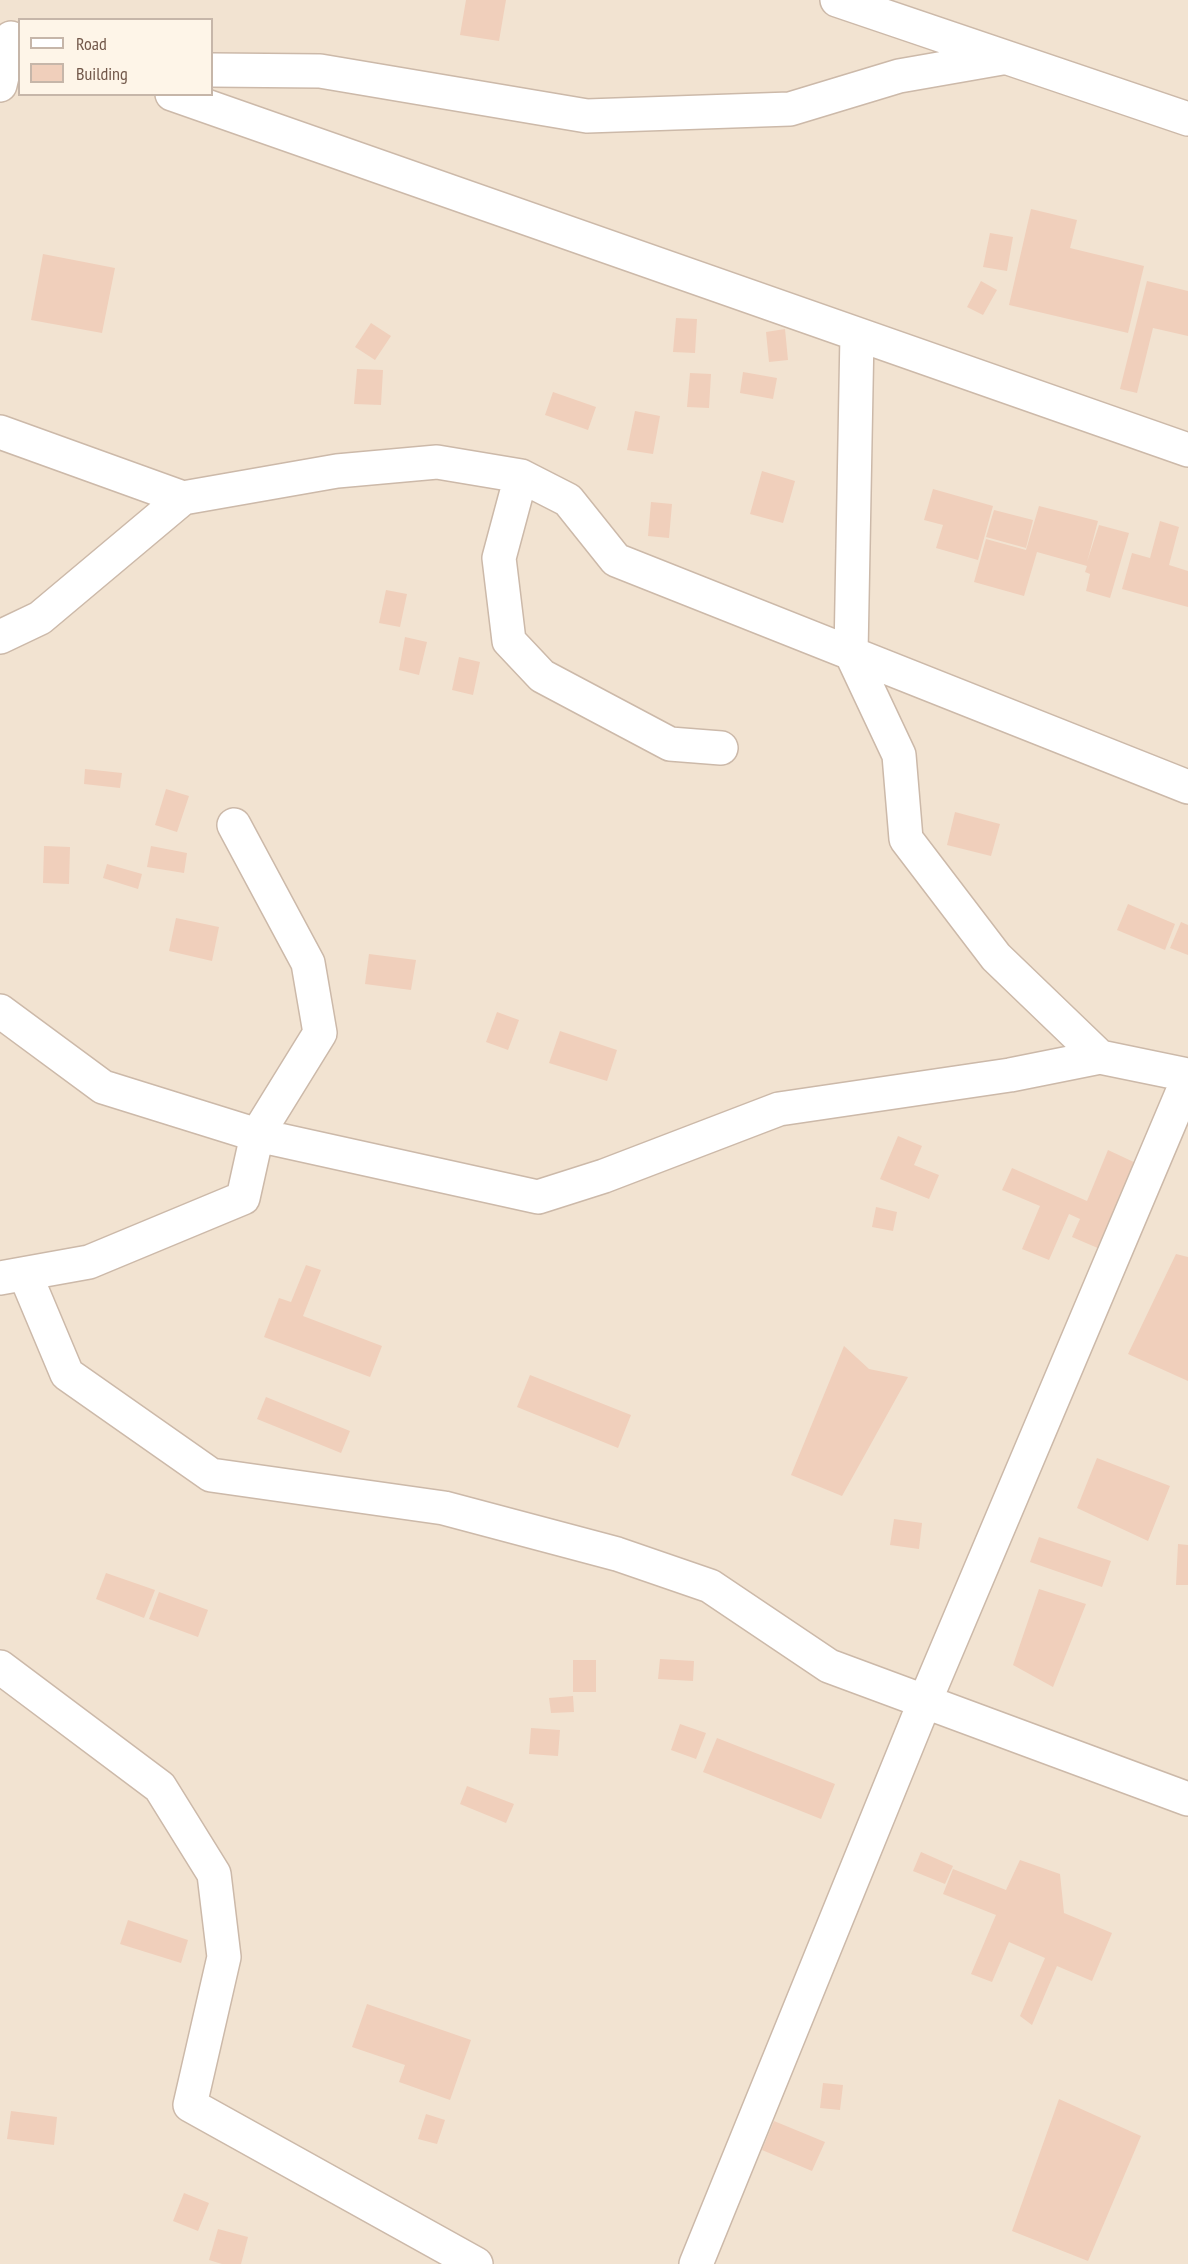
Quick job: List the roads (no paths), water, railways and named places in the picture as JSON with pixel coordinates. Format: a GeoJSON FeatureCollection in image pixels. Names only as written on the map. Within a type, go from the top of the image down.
{"type":"FeatureCollection","features":[{"type":"Feature","properties":{"kind":"street"},"geometry":{"type":"LineString","coordinates":[[837,0],[887,9],[1002,58],[1188,118]]}},
{"type":"Feature","properties":{"kind":"street"},"geometry":{"type":"LineString","coordinates":[[0,85],[10,38]]}},
{"type":"Feature","properties":{"kind":"street"},"geometry":{"type":"LineString","coordinates":[[213,70],[320,70],[587,116],[790,109],[899,76],[1002,58]]}},
{"type":"Feature","properties":{"kind":"street"},"geometry":{"type":"LineString","coordinates":[[177,96],[1188,450]]}},
{"type":"Feature","properties":{"kind":"street"},"geometry":{"type":"LineString","coordinates":[[857,334],[851,653],[899,755],[906,839],[996,957],[1100,1057]]}},
{"type":"Feature","properties":{"kind":"street"},"geometry":{"type":"LineString","coordinates":[[0,432],[183,498],[337,471],[437,462],[521,476],[568,500],[616,560],[1188,787]]}},
{"type":"Feature","properties":{"kind":"street"},"geometry":{"type":"LineString","coordinates":[[521,476],[499,558],[509,641],[542,676],[670,744],[721,748]]}},
{"type":"Feature","properties":{"kind":"street"},"geometry":{"type":"LineString","coordinates":[[0,637],[40,618],[183,498]]}},
{"type":"Feature","properties":{"kind":"street"},"geometry":{"type":"LineString","coordinates":[[234,825],[308,963],[320,1033],[257,1135],[243,1198],[89,1262],[13,1276],[67,1374],[211,1475],[444,1508],[617,1554],[710,1586],[829,1666],[1188,1799]]}},
{"type":"Feature","properties":{"kind":"street"},"geometry":{"type":"LineString","coordinates":[[0,1011],[104,1086],[257,1135],[538,1197],[604,1176],[778,1109],[1010,1075],[1100,1057],[1188,1075]]}},
{"type":"Feature","properties":{"kind":"street"},"geometry":{"type":"LineString","coordinates":[[696,2264],[925,1701],[1188,1080]]}},
{"type":"Feature","properties":{"kind":"street"},"geometry":{"type":"LineString","coordinates":[[0,1667],[160,1787],[214,1874],[224,1957],[190,2105],[476,2264]]}}]}
